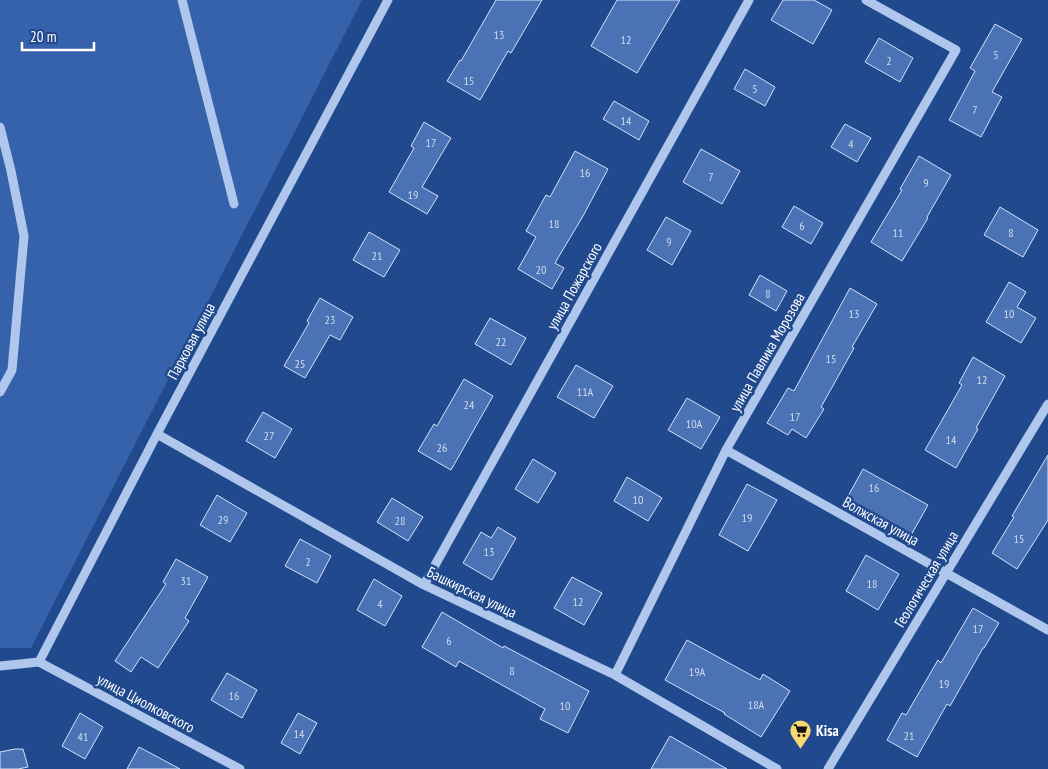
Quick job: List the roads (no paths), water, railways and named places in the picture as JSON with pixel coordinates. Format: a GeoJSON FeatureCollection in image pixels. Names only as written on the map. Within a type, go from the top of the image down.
{"type":"FeatureCollection","features":[{"type":"Feature","properties":{"kind":"street"},"geometry":{"type":"LineString","coordinates":[[182,0],[234,204]]}},
{"type":"Feature","properties":{"kind":"street","name":"Парковая улица"},"geometry":{"type":"LineString","coordinates":[[39,662],[157,434],[388,0]]}},
{"type":"Feature","properties":{"kind":"street","name":"улица Пожарского"},"geometry":{"type":"LineString","coordinates":[[424,585],[749,0]]}},
{"type":"Feature","properties":{"kind":"street","name":"улица Павлика Морозова"},"geometry":{"type":"LineString","coordinates":[[615,675],[726,450],[956,50],[866,0]]}},
{"type":"Feature","properties":{"kind":"street"},"geometry":{"type":"LineString","coordinates":[[0,127],[24,236],[12,370],[0,392]]}},
{"type":"Feature","properties":{"kind":"street","name":"Геологическая улица"},"geometry":{"type":"LineString","coordinates":[[828,769],[1048,404]]}},
{"type":"Feature","properties":{"kind":"street","name":"Башкирская улица"},"geometry":{"type":"LineString","coordinates":[[157,434],[424,585],[615,675],[777,769]]}},
{"type":"Feature","properties":{"kind":"street","name":"Волжская улица"},"geometry":{"type":"LineString","coordinates":[[726,450],[1048,630]]}},
{"type":"Feature","properties":{"kind":"street"},"geometry":{"type":"LineString","coordinates":[[0,666],[39,662]]}},
{"type":"Feature","properties":{"kind":"street","name":"улица Циолковского"},"geometry":{"type":"LineString","coordinates":[[39,662],[240,769]]}},
{"type":"Feature","properties":{"kind":"place","name":"Kisa"},"geometry":{"type":"Point","coordinates":[800,749]}}]}
